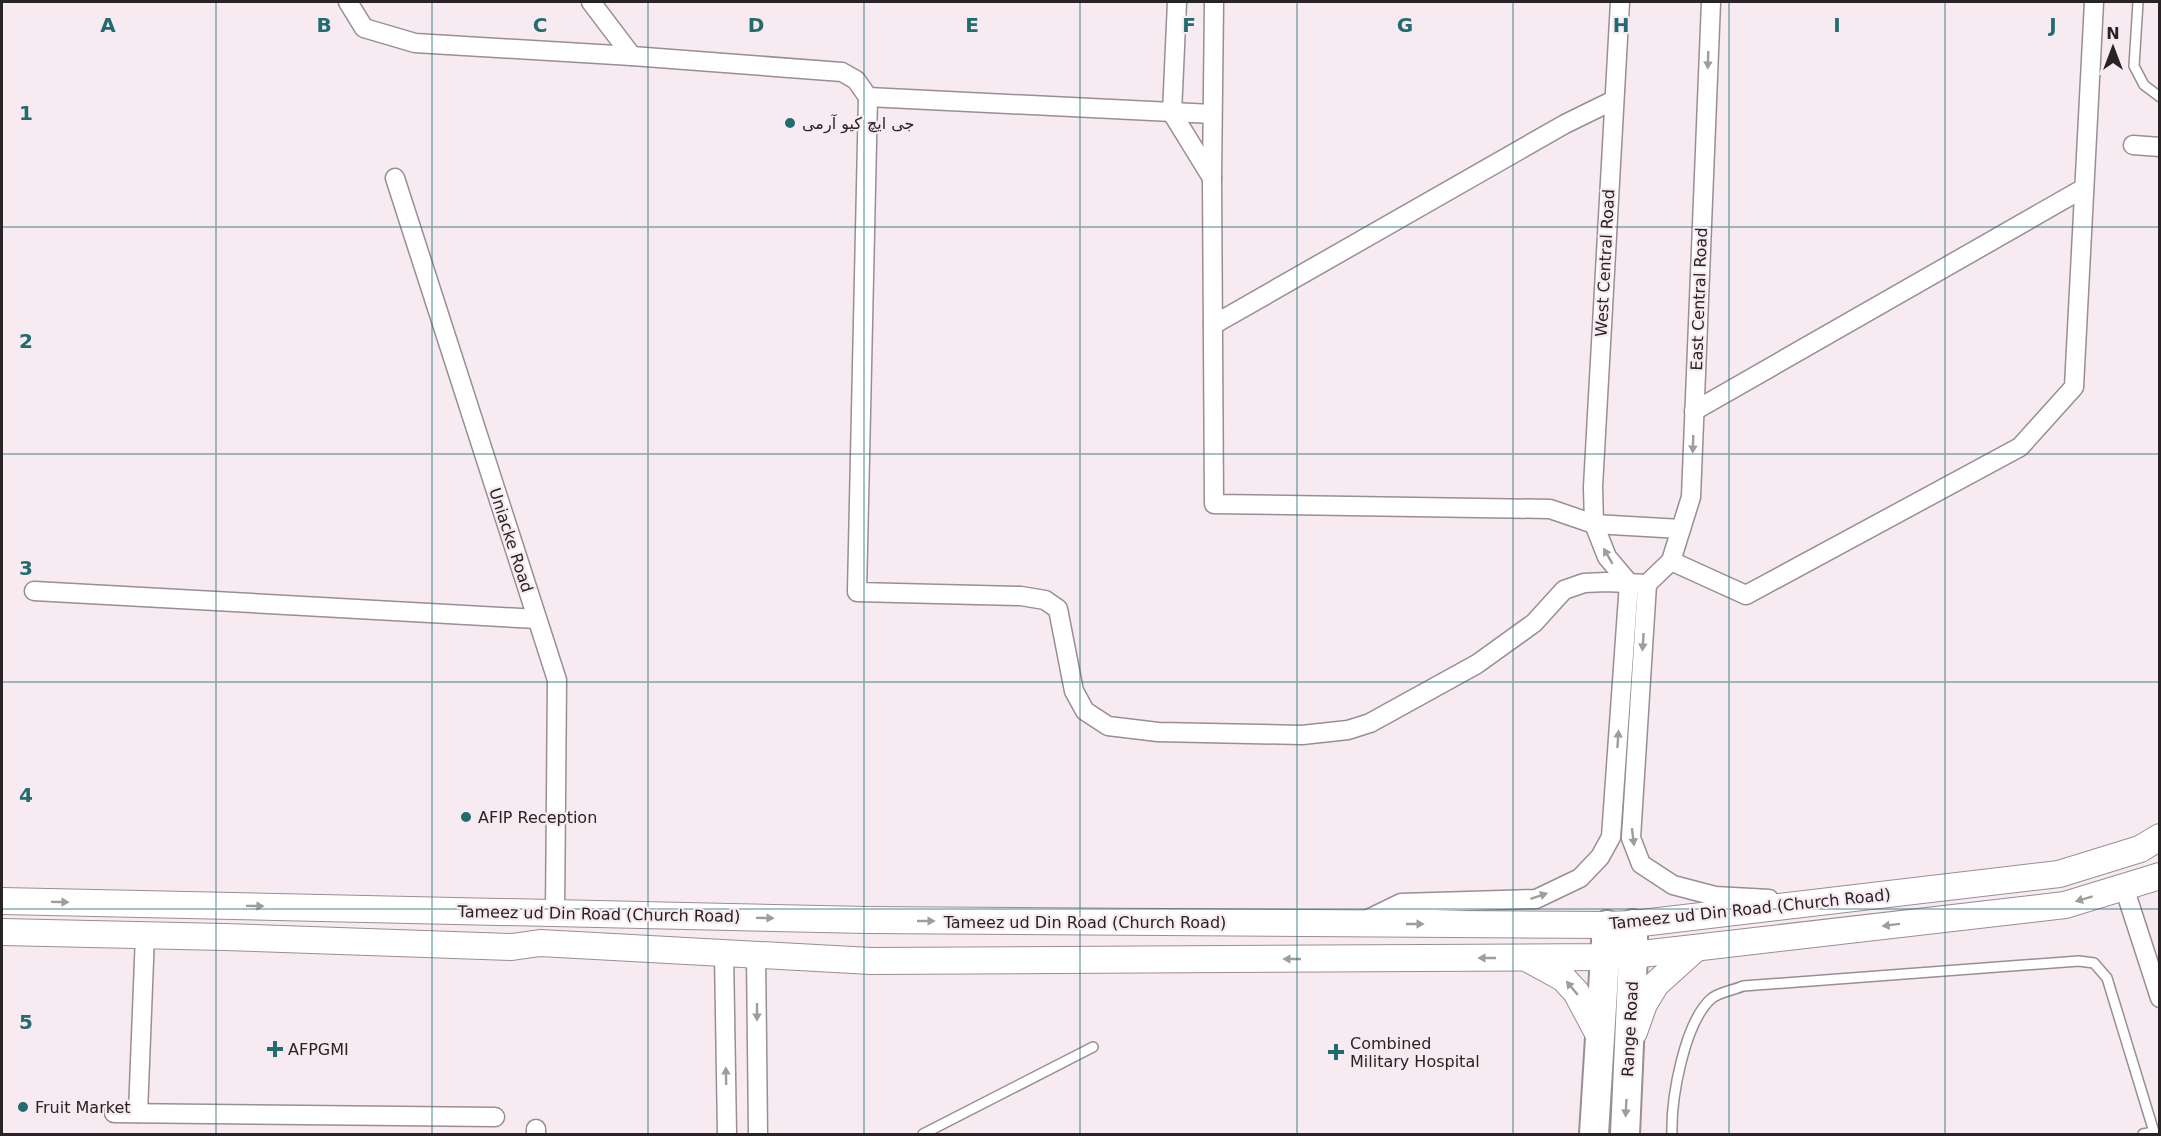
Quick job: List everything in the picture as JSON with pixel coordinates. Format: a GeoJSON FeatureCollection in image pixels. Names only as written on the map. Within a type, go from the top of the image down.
{"type":"FeatureCollection","features":[{"type":"Feature","properties":{"kind":"main road","name":"Tameez ud Din Road (Church Road)"},"geometry":{"type":"LineString","coordinates":[[2,901],[867,920],[1620,924],[2059,874],[2140,849],[2160,837]]}},
{"type":"Feature","properties":{"kind":"main road","name":"Tameez ud Din Road (Church Road)"},"geometry":{"type":"LineString","coordinates":[[2,932],[512,947],[540,943],[872,961],[1619,956],[2065,904],[2160,876]]}},
{"type":"Feature","properties":{"kind":"main road"},"geometry":{"type":"LineString","coordinates":[[224,905],[224,937]]}},
{"type":"Feature","properties":{"kind":"main road"},"geometry":{"type":"LineString","coordinates":[[867,920],[872,961]]}},
{"type":"Feature","properties":{"kind":"main road"},"geometry":{"type":"LineString","coordinates":[[1594,1134],[1600,1037],[1619,956],[1620,924]]}},
{"type":"Feature","properties":{"kind":"main road"},"geometry":{"type":"LineString","coordinates":[[1629,1046],[1644,1004],[1656,984],[1696,948]]}},
{"type":"Feature","properties":{"kind":"main road","name":"Range Road"},"geometry":{"type":"LineString","coordinates":[[1619,956],[1629,1046],[1625,1134]]}},
{"type":"Feature","properties":{"kind":"main road"},"geometry":{"type":"LineString","coordinates":[[1525,957],[1563,978],[1576,992],[1600,1037]]}},
{"type":"Feature","properties":{"kind":"street"},"geometry":{"type":"LineString","coordinates":[[348,2],[364,28],[415,43],[842,72],[856,80],[868,97],[857,592],[1021,596],[1045,600],[1058,609],[1074,691],[1085,711],[1108,726],[1158,732],[1302,735],[1348,730],[1370,723],[1467,670],[1534,623],[1564,590],[1584,583],[1638,583]]}},
{"type":"Feature","properties":{"kind":"street"},"geometry":{"type":"LineString","coordinates":[[591,2],[632,56]]}},
{"type":"Feature","properties":{"kind":"street"},"geometry":{"type":"LineString","coordinates":[[1177,2],[1172,113],[1212,178]]}},
{"type":"Feature","properties":{"kind":"street"},"geometry":{"type":"LineString","coordinates":[[1214,2],[1212,114],[1214,504],[1550,509],[1594,524],[1681,529]]}},
{"type":"Feature","properties":{"kind":"street","name":"West Central Road"},"geometry":{"type":"LineString","coordinates":[[1620,2],[1593,487],[1594,524],[1607,557],[1638,583]]}},
{"type":"Feature","properties":{"kind":"street","name":"West Central Road"},"geometry":{"type":"LineString","coordinates":[[1594,524],[1620,2]]}},
{"type":"Feature","properties":{"kind":"street","name":"East Central Road"},"geometry":{"type":"LineString","coordinates":[[1638,583],[1671,561],[1690,497],[1711,2]]}},
{"type":"Feature","properties":{"kind":"street"},"geometry":{"type":"LineString","coordinates":[[1671,561],[1746,595],[2020,447],[2074,387],[2094,2]]}},
{"type":"Feature","properties":{"kind":"street"},"geometry":{"type":"LineString","coordinates":[[868,97],[1212,114]]}},
{"type":"Feature","properties":{"kind":"street"},"geometry":{"type":"LineString","coordinates":[[1213,326],[1565,124],[1614,100]]}},
{"type":"Feature","properties":{"kind":"street"},"geometry":{"type":"LineString","coordinates":[[2133,145],[2160,147]]}},
{"type":"Feature","properties":{"kind":"street","name":"Uniacke Road"},"geometry":{"type":"LineString","coordinates":[[395,178],[557,680],[555,913]]}},
{"type":"Feature","properties":{"kind":"street"},"geometry":{"type":"LineString","coordinates":[[1694,411],[2084,188]]}},
{"type":"Feature","properties":{"kind":"street"},"geometry":{"type":"LineString","coordinates":[[1638,583],[1631,838],[1641,864],[1673,885],[1715,896],[1762,900],[2045,866],[2054,866],[2066,872]]}},
{"type":"Feature","properties":{"kind":"street"},"geometry":{"type":"LineString","coordinates":[[1360,923],[1401,903],[1536,899],[1580,878],[1600,857],[1611,837],[1638,583]]}},
{"type":"Feature","properties":{"kind":"street"},"geometry":{"type":"LineString","coordinates":[[34,591],[537,619]]}},
{"type":"Feature","properties":{"kind":"street"},"geometry":{"type":"LineString","coordinates":[[2124,887],[2160,998]]}},
{"type":"Feature","properties":{"kind":"street"},"geometry":{"type":"LineString","coordinates":[[138,1113],[145,935]]}},
{"type":"Feature","properties":{"kind":"street"},"geometry":{"type":"LineString","coordinates":[[724,953],[727,1134]]}},
{"type":"Feature","properties":{"kind":"street"},"geometry":{"type":"LineString","coordinates":[[756,954],[758,1134]]}},
{"type":"Feature","properties":{"kind":"street"},"geometry":{"type":"LineString","coordinates":[[114,1113],[495,1117]]}},
{"type":"Feature","properties":{"kind":"lane"},"geometry":{"type":"LineString","coordinates":[[2138,2],[2134,66],[2144,85],[2160,97]]}},
{"type":"Feature","properties":{"kind":"lane"},"geometry":{"type":"LineString","coordinates":[[1672,1134],[1671,1119],[1684,1049],[1695,1019],[1713,997],[1743,986],[2079,961],[2094,963],[2107,978],[2154,1132],[2143,1134]]}},
{"type":"Feature","properties":{"kind":"lane"},"geometry":{"type":"LineString","coordinates":[[923,1134],[1093,1047]]}},
{"type":"Feature","properties":{"kind":"place","name":"جی ایچ کیو آرمی"},"geometry":{"type":"Point","coordinates":[790,123]}},
{"type":"Feature","properties":{"kind":"place","name":"AFIP Reception"},"geometry":{"type":"Point","coordinates":[466,817]}},
{"type":"Feature","properties":{"kind":"place","name":"AFPGMI"},"geometry":{"type":"Point","coordinates":[275,1049]}},
{"type":"Feature","properties":{"kind":"place","name":"Combined Military Hospital"},"geometry":{"type":"Point","coordinates":[1336,1052]}},
{"type":"Feature","properties":{"kind":"place","name":"Fruit Market"},"geometry":{"type":"Point","coordinates":[23,1107]}}]}
